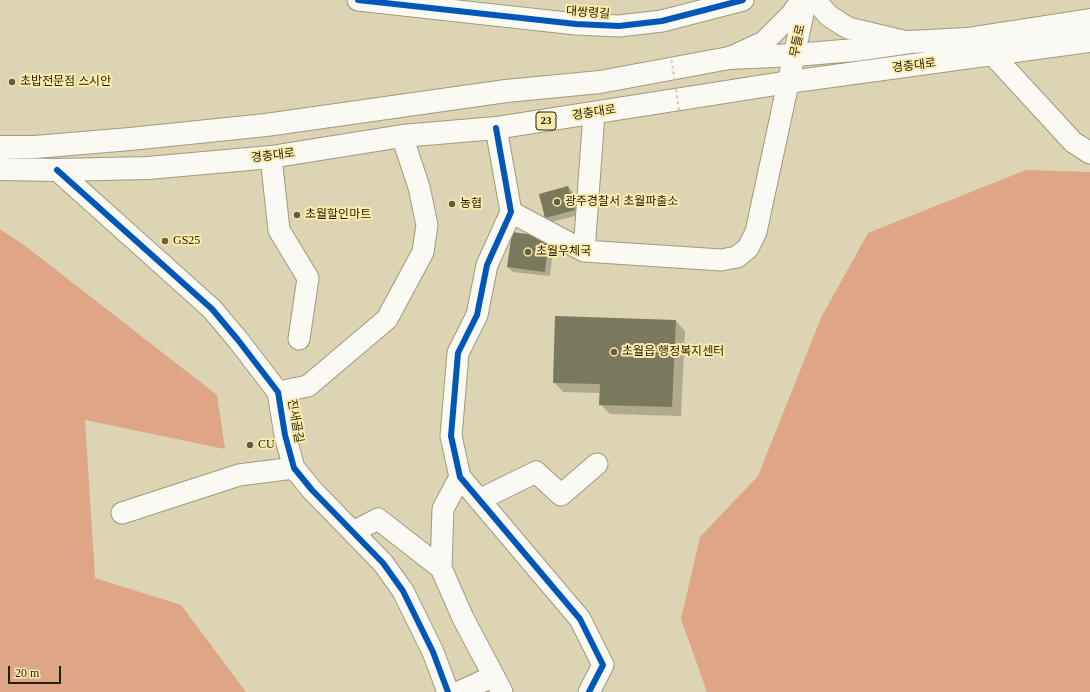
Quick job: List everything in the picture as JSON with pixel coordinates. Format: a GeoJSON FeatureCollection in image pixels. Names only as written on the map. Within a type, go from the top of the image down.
{"type":"FeatureCollection","features":[{"type":"Feature","properties":{"kind":"main road","name":"경충대로"},"geometry":{"type":"LineString","coordinates":[[0,147],[35,147],[130,139],[266,124],[506,91],[600,82],[728,58],[795,55],[855,50],[910,42],[967,39],[1090,20]]}},
{"type":"Feature","properties":{"kind":"main road","name":"경충대로"},"geometry":{"type":"LineString","coordinates":[[0,169],[57,170],[148,168],[271,158],[402,136],[496,128],[594,114],[789,82],[1090,41]]}},
{"type":"Feature","properties":{"kind":"street","name":"대쌍령길"},"geometry":{"type":"LineString","coordinates":[[358,0],[576,24],[619,26],[662,21],[743,0]]}},
{"type":"Feature","properties":{"kind":"street"},"geometry":{"type":"LineString","coordinates":[[728,58],[764,42],[790,16],[802,0]]}},
{"type":"Feature","properties":{"kind":"street","name":"무들로"},"geometry":{"type":"LineString","coordinates":[[584,251],[721,260],[737,257],[748,248],[756,232],[806,0]]}},
{"type":"Feature","properties":{"kind":"street"},"geometry":{"type":"LineString","coordinates":[[816,0],[829,16],[848,28],[910,42]]}},
{"type":"Feature","properties":{"kind":"street"},"geometry":{"type":"LineString","coordinates":[[993,55],[1073,142],[1090,153]]}},
{"type":"Feature","properties":{"kind":"street"},"geometry":{"type":"LineString","coordinates":[[511,212],[584,251],[594,114]]}},
{"type":"Feature","properties":{"kind":"street"},"geometry":{"type":"LineString","coordinates":[[496,128],[511,212],[487,264],[477,315],[458,353],[451,436],[460,477],[580,619],[603,665],[589,692]]}},
{"type":"Feature","properties":{"kind":"street"},"geometry":{"type":"LineString","coordinates":[[278,392],[308,386],[387,319],[423,252],[427,225],[420,187],[402,136]]}},
{"type":"Feature","properties":{"kind":"street"},"geometry":{"type":"LineString","coordinates":[[271,158],[279,230],[308,278],[299,339]]}},
{"type":"Feature","properties":{"kind":"street","name":"진새골길"},"geometry":{"type":"LineString","coordinates":[[57,170],[212,309],[278,392],[285,435],[294,468],[312,490],[383,563],[404,591],[433,652],[448,692]]}},
{"type":"Feature","properties":{"kind":"street"},"geometry":{"type":"LineString","coordinates":[[479,500],[536,472],[561,495],[597,464]]}},
{"type":"Feature","properties":{"kind":"street"},"geometry":{"type":"LineString","coordinates":[[122,513],[239,475],[294,468]]}},
{"type":"Feature","properties":{"kind":"street"},"geometry":{"type":"LineString","coordinates":[[459,692],[498,684],[463,618],[441,568],[443,509],[460,477]]}},
{"type":"Feature","properties":{"kind":"street"},"geometry":{"type":"LineString","coordinates":[[353,532],[378,519],[441,568]]}},
{"type":"Feature","properties":{"kind":"path"},"geometry":{"type":"LineString","coordinates":[[668,36],[680,117]]}},
{"type":"Feature","properties":{"kind":"shaded area"},"geometry":{"type":"Polygon","coordinates":[[[1026,170],[1090,172],[1090,692],[707,692],[681,619],[700,537],[758,476],[821,318],[868,233],[1026,170]]]}},
{"type":"Feature","properties":{"kind":"shaded area"},"geometry":{"type":"Polygon","coordinates":[[[0,229],[24,245],[217,395],[225,449],[85,420],[95,578],[181,605],[246,692],[0,692],[0,229]]]}},
{"type":"Feature","properties":{"kind":"building","name":"광주경찰서 초월파출소"},"geometry":{"type":"Polygon","coordinates":[[[568,186],[575,210],[545,218],[539,194],[568,186]]]}},
{"type":"Feature","properties":{"kind":"building","name":"초월우체국"},"geometry":{"type":"Polygon","coordinates":[[[512,232],[549,237],[545,272],[507,267],[512,232]]]}},
{"type":"Feature","properties":{"kind":"building","name":"초월읍 행정복지센터"},"geometry":{"type":"Polygon","coordinates":[[[555,316],[676,320],[672,407],[599,405],[600,384],[553,383],[555,316]]]}},
{"type":"Feature","properties":{"kind":"cycle path"},"geometry":{"type":"LineString","coordinates":[[358,0],[576,24],[619,26],[662,21],[743,0]]}},
{"type":"Feature","properties":{"kind":"cycle path"},"geometry":{"type":"LineString","coordinates":[[496,128],[511,212],[487,265],[477,315],[458,353],[451,436],[460,477],[580,619],[603,665],[589,692]]}},
{"type":"Feature","properties":{"kind":"cycle path"},"geometry":{"type":"LineString","coordinates":[[57,170],[212,309],[278,392],[285,435],[294,468],[312,490],[383,563],[403,591],[433,652],[448,692]]}},
{"type":"Feature","properties":{"kind":"place","name":"초밥전문점 스시안"},"geometry":{"type":"Point","coordinates":[12,82]}},
{"type":"Feature","properties":{"kind":"place","name":"광주경찰서 초월파출소"},"geometry":{"type":"Point","coordinates":[557,202]}},
{"type":"Feature","properties":{"kind":"place","name":"농협"},"geometry":{"type":"Point","coordinates":[452,204]}},
{"type":"Feature","properties":{"kind":"place","name":"초월할인마트"},"geometry":{"type":"Point","coordinates":[297,215]}},
{"type":"Feature","properties":{"kind":"place","name":"GS25"},"geometry":{"type":"Point","coordinates":[165,241]}},
{"type":"Feature","properties":{"kind":"place","name":"초월우체국"},"geometry":{"type":"Point","coordinates":[528,252]}},
{"type":"Feature","properties":{"kind":"place","name":"초월읍 행정복지센터"},"geometry":{"type":"Point","coordinates":[614,352]}},
{"type":"Feature","properties":{"kind":"place","name":"CU"},"geometry":{"type":"Point","coordinates":[250,445]}}]}
